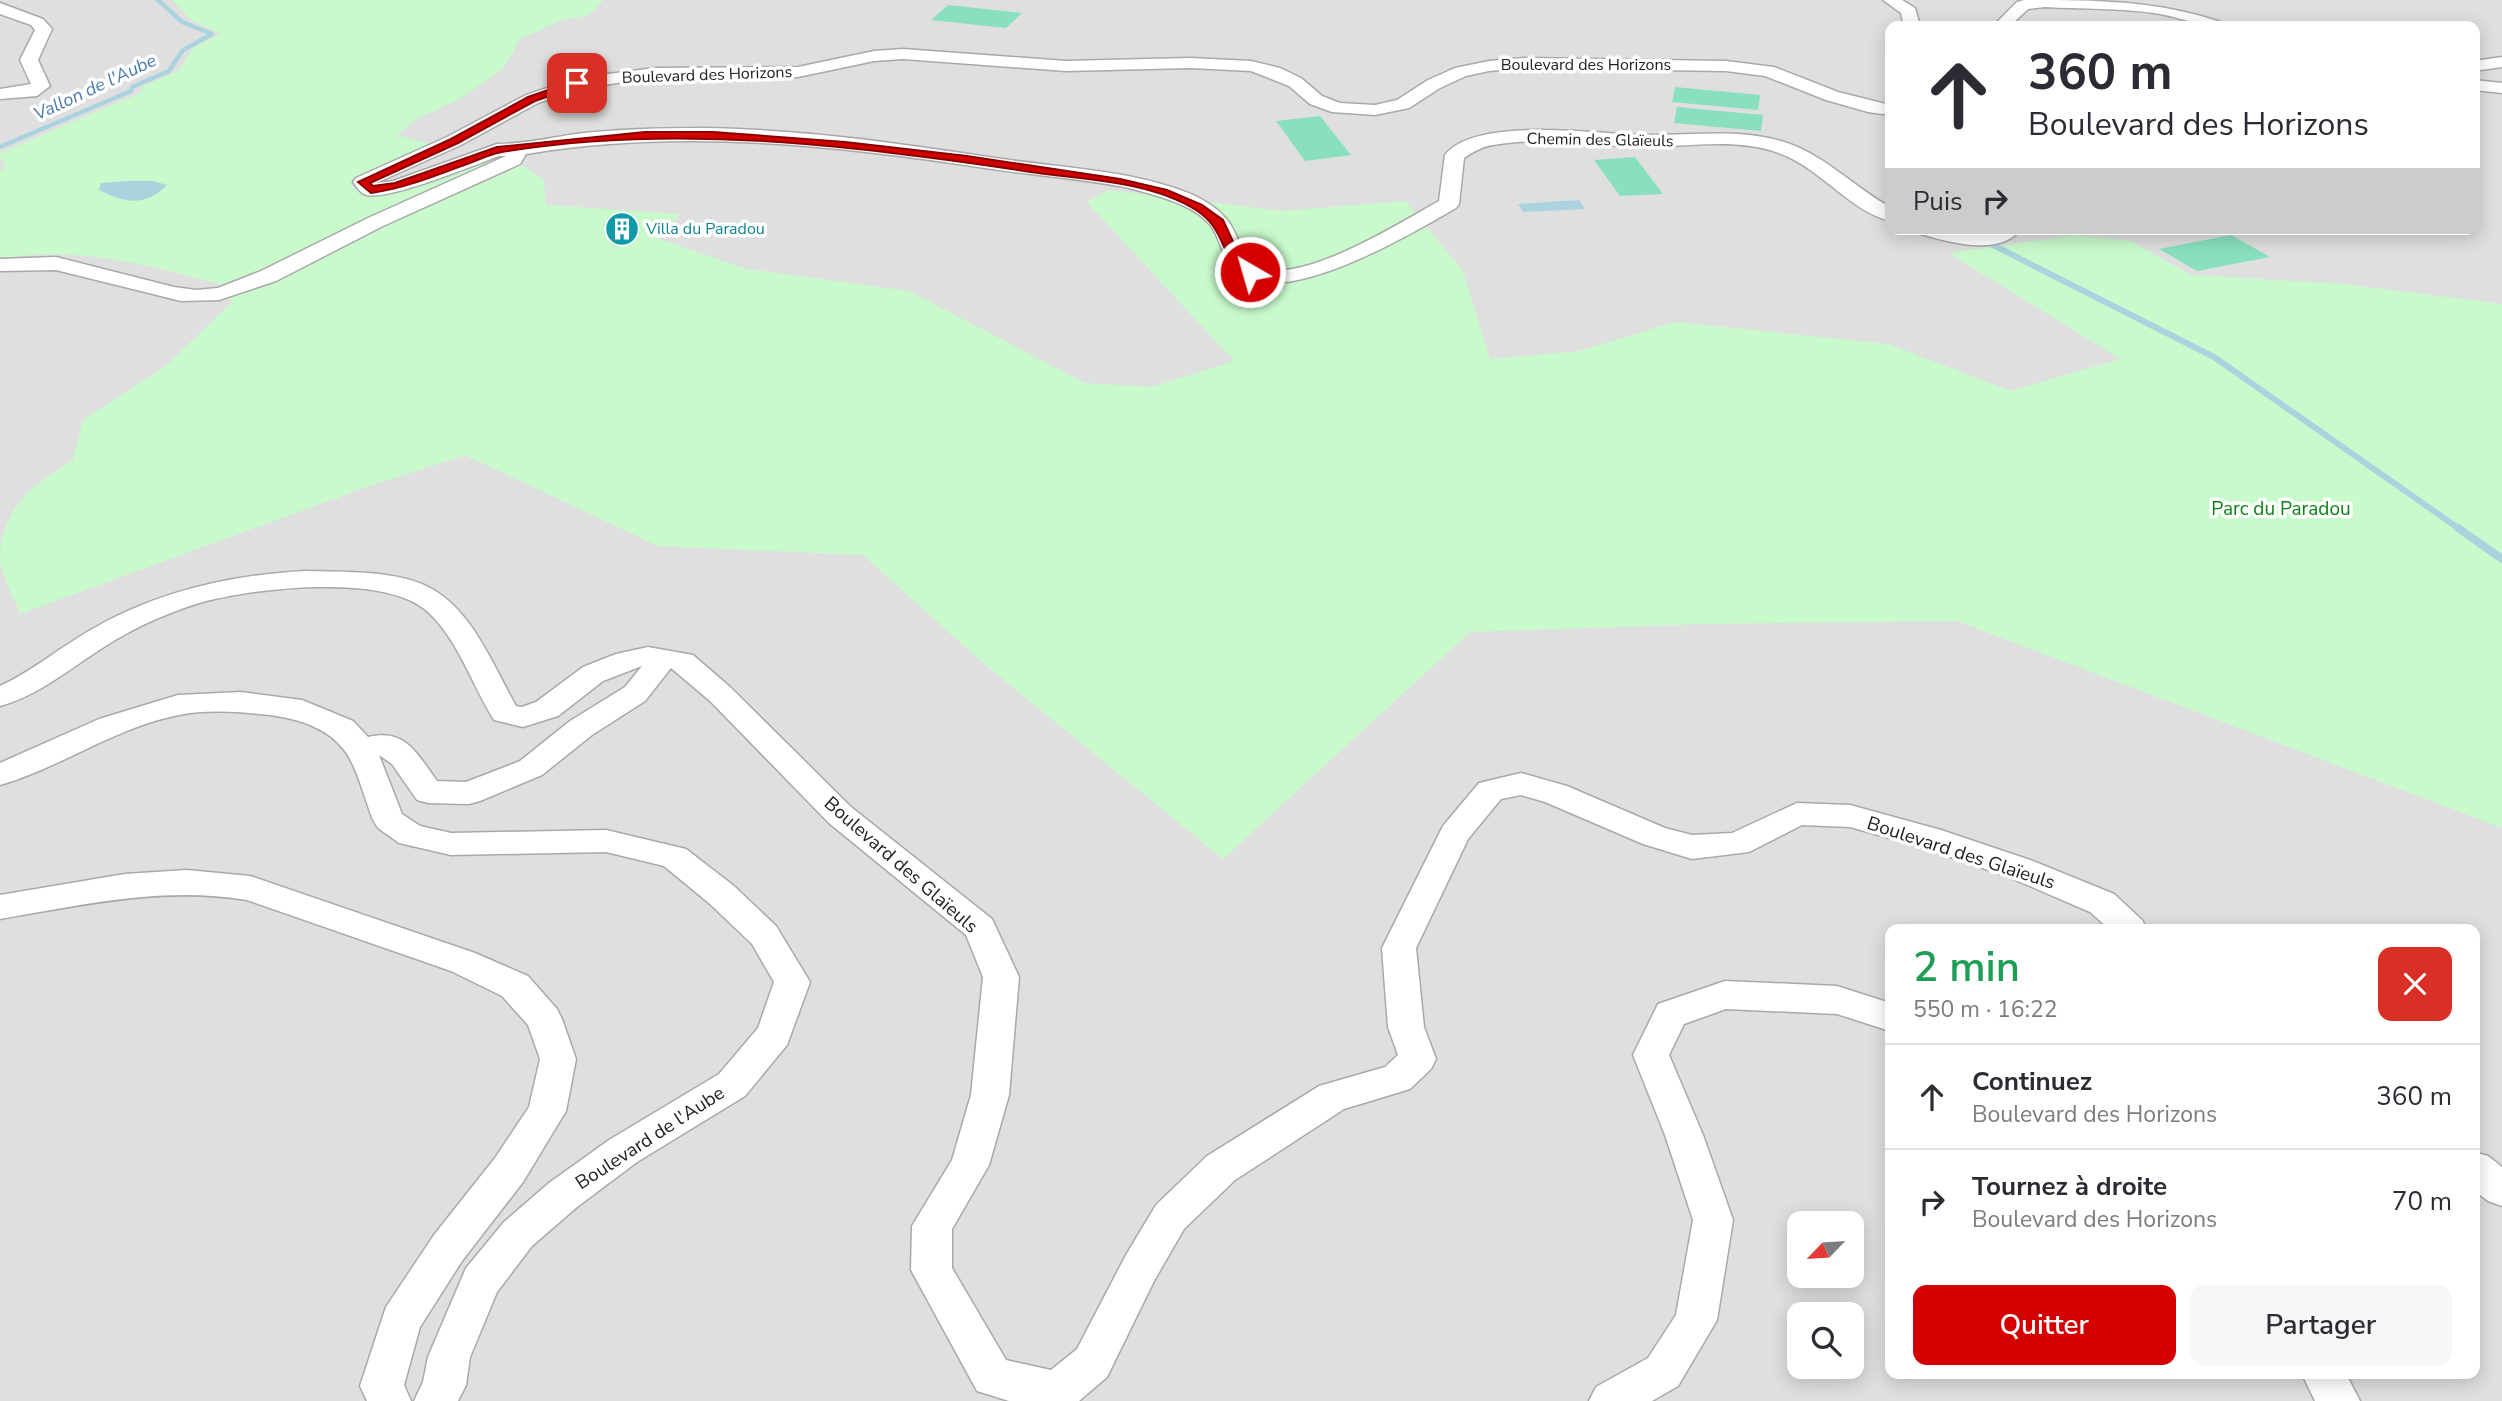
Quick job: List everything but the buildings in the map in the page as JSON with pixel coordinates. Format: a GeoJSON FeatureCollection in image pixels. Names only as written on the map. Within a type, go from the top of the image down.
{"type":"FeatureCollection","features":[{"type":"Feature","properties":{"kind":"street"},"geometry":{"type":"LineString","coordinates":[[1891,0],[1909,11],[1911,21]]}},
{"type":"Feature","properties":{"kind":"street"},"geometry":{"type":"LineString","coordinates":[[2009,21],[2022,5],[2045,2],[2153,8],[2184,14],[2202,21]]}},
{"type":"Feature","properties":{"kind":"street"},"geometry":{"type":"LineString","coordinates":[[0,8],[37,22],[44,29],[28,56],[28,66],[41,86],[31,92],[0,94]]}},
{"type":"Feature","properties":{"kind":"street","name":"Boulevard des Horizons"},"geometry":{"type":"LineString","coordinates":[[514,150],[486,153],[397,186],[371,190],[363,182],[454,141],[532,99],[577,83],[655,74],[798,72],[874,56],[903,54],[1066,66],[1110,67],[1190,62],[1251,66],[1274,72],[1294,82],[1316,100],[1338,108],[1375,110],[1403,104],[1434,84],[1461,72],[1489,66],[1524,63],[1726,66],[1769,71],[1832,96],[1885,109]]}},
{"type":"Feature","properties":{"kind":"street"},"geometry":{"type":"LineString","coordinates":[[2480,65],[2502,62]]}},
{"type":"Feature","properties":{"kind":"street"},"geometry":{"type":"LineString","coordinates":[[2480,86],[2502,88]]}},
{"type":"Feature","properties":{"kind":"street","name":"Chemin des Glaïeuls"},"geometry":{"type":"LineString","coordinates":[[514,150],[645,135],[713,135],[942,155],[1120,182],[1163,192],[1198,207],[1219,222],[1237,263],[1250,272],[1272,278],[1333,262],[1392,237],[1449,204],[1455,155],[1469,146],[1494,139],[1549,136],[1770,144],[1801,156],[1885,212]]}},
{"type":"Feature","properties":{"kind":"street"},"geometry":{"type":"LineString","coordinates":[[0,265],[65,263],[176,294],[203,296],[219,293],[273,274],[433,193],[513,160],[517,155],[514,150]]}},
{"type":"Feature","properties":{"kind":"street"},"geometry":{"type":"LineString","coordinates":[[1944,235],[1971,238],[2000,235]]}},
{"type":"Feature","properties":{"kind":"street","name":"Boulevard des Glaïeuls"},"geometry":{"type":"LineString","coordinates":[[0,696],[13,692],[88,644],[164,606],[235,587],[309,578],[370,582],[424,594],[449,616],[505,713],[523,717],[547,709],[593,674],[626,660],[648,656],[683,661],[720,694],[840,815],[980,928],[1001,977],[990,1095],[970,1165],[932,1226],[931,1270],[992,1377],[1057,1392],[1092,1363],[1140,1268],[1170,1217],[1221,1168],[1332,1097],[1397,1078],[1418,1059],[1406,1027],[1399,948],[1454,834],[1490,790],[1521,784],[1556,794],[1654,836],[1692,847],[1737,844],[1797,814],[1850,816],[1930,838],[2021,869],[2102,903],[2125,924]]}},
{"type":"Feature","properties":{"kind":"street"},"geometry":{"type":"LineString","coordinates":[[361,749],[385,743],[403,757],[428,792],[468,793],[531,768],[581,728],[635,694],[664,657]]}},
{"type":"Feature","properties":{"kind":"street","name":"Boulevard de l'Aube"},"geometry":{"type":"LineString","coordinates":[[0,774],[110,726],[178,705],[241,702],[302,710],[342,728],[361,749],[389,820],[410,835],[451,844],[606,841],[674,857],[722,895],[764,935],[792,982],[774,1035],[732,1085],[623,1151],[563,1195],[519,1234],[481,1281],[449,1357],[444,1385],[436,1401]]}},
{"type":"Feature","properties":{"kind":"street"},"geometry":{"type":"LineString","coordinates":[[0,907],[160,881],[217,881],[250,888],[463,962],[515,986],[544,1019],[558,1059],[547,1111],[509,1170],[448,1248],[401,1320],[382,1386],[388,1401]]}},
{"type":"Feature","properties":{"kind":"street"},"geometry":{"type":"LineString","coordinates":[[1611,1401],[1663,1372],[1696,1321],[1713,1220],[1684,1135],[1651,1055],[1671,1014],[1725,995],[1837,1000],[1885,1015]]}},
{"type":"Feature","properties":{"kind":"street"},"geometry":{"type":"LineString","coordinates":[[2480,1172],[2502,1189]]}},
{"type":"Feature","properties":{"kind":"street"},"geometry":{"type":"LineString","coordinates":[[2326,1379],[2338,1401]]}},
{"type":"Feature","properties":{"kind":"shaded area"},"geometry":{"type":"Polygon","coordinates":[[[0,0],[2502,0],[2502,1401],[0,1401],[0,0]]]}},
{"type":"Feature","properties":{"kind":"green space","name":"Parc du Paradou"},"geometry":{"type":"Polygon","coordinates":[[[172,0],[603,0],[589,15],[562,20],[520,39],[503,69],[461,98],[415,120],[397,135],[437,146],[351,185],[362,195],[397,191],[491,157],[509,156],[544,180],[546,205],[680,214],[659,239],[747,269],[909,291],[1085,383],[1152,387],[1234,361],[1087,202],[1108,190],[1283,211],[1405,201],[1463,271],[1490,359],[1580,351],[1675,322],[1888,344],[2011,391],[2120,359],[1949,253],[2077,235],[2131,241],[2191,275],[2343,284],[2502,304],[2502,828],[1957,621],[1703,624],[1470,632],[1223,859],[983,663],[863,555],[658,546],[465,455],[364,488],[20,614],[0,562],[1,543],[13,512],[32,489],[73,460],[83,420],[167,365],[232,302],[219,284],[138,264],[55,254],[0,259],[0,172],[6,165],[0,158],[0,153],[140,93],[143,86],[179,71],[193,48],[221,34],[190,19],[172,0]]]}},
{"type":"Feature","properties":{"kind":"green space"},"geometry":{"type":"Polygon","coordinates":[[[948,5],[1022,13],[1006,28],[931,20],[948,5]]]}},
{"type":"Feature","properties":{"kind":"green space"},"geometry":{"type":"Polygon","coordinates":[[[1675,87],[1760,95],[1758,110],[1672,102],[1675,87]]]}},
{"type":"Feature","properties":{"kind":"green space"},"geometry":{"type":"Polygon","coordinates":[[[1677,107],[1763,115],[1761,131],[1674,123],[1677,107]]]}},
{"type":"Feature","properties":{"kind":"green space"},"geometry":{"type":"Polygon","coordinates":[[[1320,116],[1351,155],[1305,161],[1276,121],[1320,116]]]}},
{"type":"Feature","properties":{"kind":"green space"},"geometry":{"type":"Polygon","coordinates":[[[1635,157],[1663,194],[1620,196],[1594,160],[1635,157]]]}},
{"type":"Feature","properties":{"kind":"green space"},"geometry":{"type":"Polygon","coordinates":[[[2231,235],[2270,257],[2197,271],[2159,249],[2231,235]]]}},
{"type":"Feature","properties":{"kind":"water"},"geometry":{"type":"Polygon","coordinates":[[[153,181],[167,185],[151,197],[134,201],[117,198],[99,190],[101,183],[153,181]]]}},
{"type":"Feature","properties":{"kind":"water"},"geometry":{"type":"Polygon","coordinates":[[[1579,200],[1585,209],[1523,212],[1518,204],[1579,200]]]}},
{"type":"Feature","properties":{"kind":"waterway","name":"Vallon de l'Aube"},"geometry":{"type":"LineString","coordinates":[[0,147],[131,91],[132,87],[169,71],[183,50],[212,34],[182,22],[158,0]]}},
{"type":"Feature","properties":{"kind":"waterway"},"geometry":{"type":"LineString","coordinates":[[1991,244],[2214,357],[2461,530]]}},
{"type":"Feature","properties":{"kind":"waterway"},"geometry":{"type":"LineString","coordinates":[[2458,528],[2502,559]]}},
{"type":"Feature","properties":{"kind":"place","name":"Villa du Paradou"},"geometry":{"type":"Point","coordinates":[622,229]}},
{"type":"Feature","properties":{"kind":"route"},"geometry":{"type":"LineString","coordinates":[[577,83],[532,99],[454,141],[363,182],[371,190],[397,186],[497,150],[514,150],[536,145],[674,134],[797,140],[942,155],[1120,182],[1163,192],[1198,207],[1219,222],[1237,263],[1250,272]]}}]}
